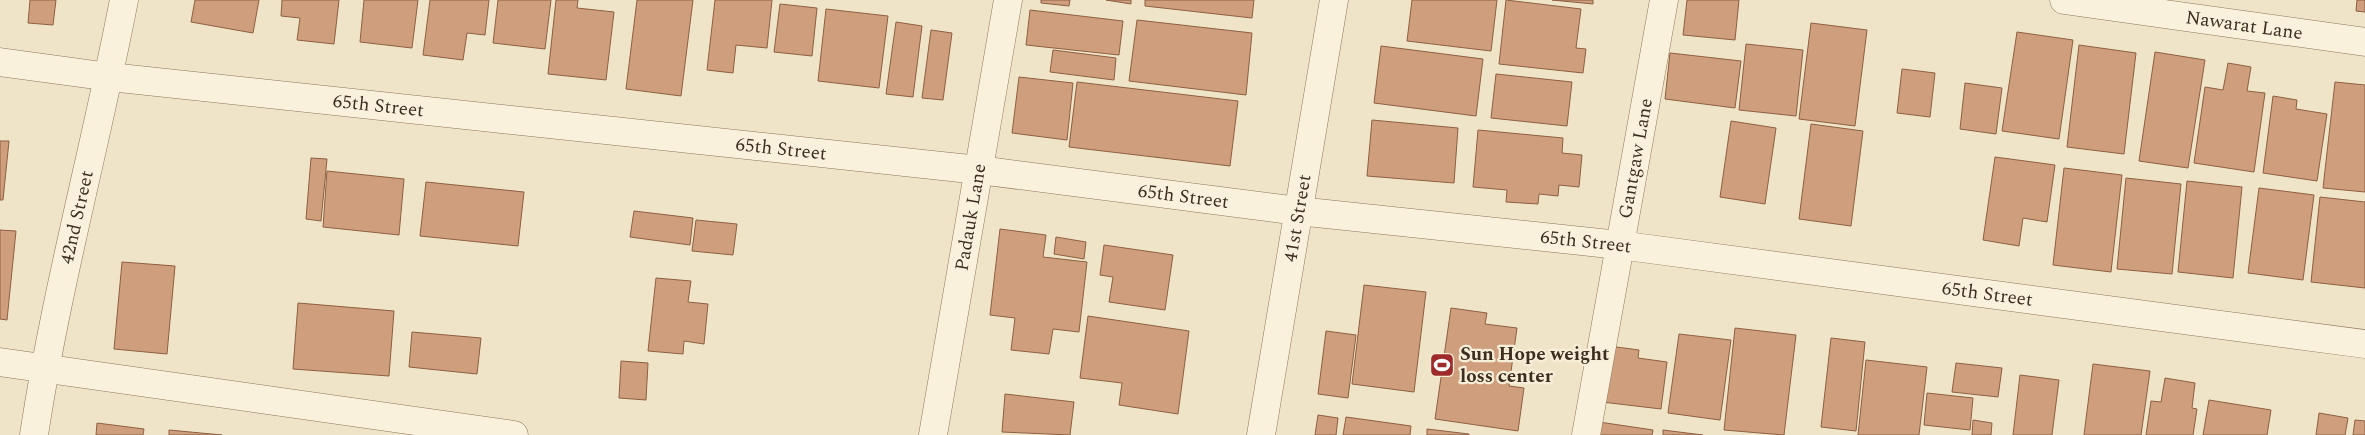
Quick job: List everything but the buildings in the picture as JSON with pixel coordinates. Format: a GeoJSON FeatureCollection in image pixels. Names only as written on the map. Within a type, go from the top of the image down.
{"type":"FeatureCollection","features":[{"type":"Feature","properties":{"kind":"street","name":"42nd Street"},"geometry":{"type":"LineString","coordinates":[[34,435],[44,368],[110,76],[124,0]]}},
{"type":"Feature","properties":{"kind":"street","name":"Padauk Lane"},"geometry":{"type":"LineString","coordinates":[[933,435],[1008,0]]}},
{"type":"Feature","properties":{"kind":"street","name":"41st Street"},"geometry":{"type":"LineString","coordinates":[[1261,435],[1334,0]]}},
{"type":"Feature","properties":{"kind":"street","name":"Gantgaw Lane"},"geometry":{"type":"LineString","coordinates":[[1586,435],[1664,0]]}},
{"type":"Feature","properties":{"kind":"street","name":"Nawarat Lane"},"geometry":{"type":"LineString","coordinates":[[2064,0],[2365,42]]}},
{"type":"Feature","properties":{"kind":"street","name":"65th Street"},"geometry":{"type":"LineString","coordinates":[[0,62],[110,76],[979,170],[1298,211],[1619,245],[2365,344]]}},
{"type":"Feature","properties":{"kind":"street"},"geometry":{"type":"LineString","coordinates":[[0,362],[514,435]]}},
{"type":"Feature","properties":{"kind":"place","name":"Sun Hope weight loss center"},"geometry":{"type":"Point","coordinates":[1442,365]}}]}
